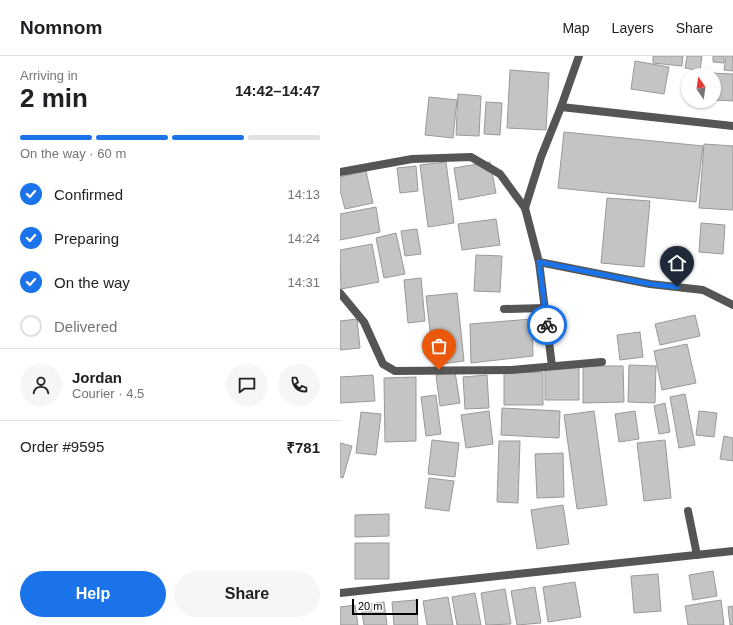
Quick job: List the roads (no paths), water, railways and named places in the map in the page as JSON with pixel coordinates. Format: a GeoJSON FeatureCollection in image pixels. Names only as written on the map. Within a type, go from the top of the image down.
{"type":"FeatureCollection","features":[{"type":"Feature","properties":{"kind":"street"},"geometry":{"type":"LineString","coordinates":[[525,208],[541,157],[579,56]]}},
{"type":"Feature","properties":{"kind":"street"},"geometry":{"type":"LineString","coordinates":[[561,107],[733,126]]}},
{"type":"Feature","properties":{"kind":"street"},"geometry":{"type":"LineString","coordinates":[[340,172],[412,159],[471,157],[500,174],[525,208],[539,262],[552,366]]}},
{"type":"Feature","properties":{"kind":"street"},"geometry":{"type":"LineString","coordinates":[[539,262],[650,284],[703,290],[733,305]]}},
{"type":"Feature","properties":{"kind":"street"},"geometry":{"type":"LineString","coordinates":[[340,293],[364,322],[383,364],[395,371],[511,370],[602,362]]}},
{"type":"Feature","properties":{"kind":"street"},"geometry":{"type":"LineString","coordinates":[[504,309],[545,308]]}},
{"type":"Feature","properties":{"kind":"street"},"geometry":{"type":"LineString","coordinates":[[688,511],[697,555]]}},
{"type":"Feature","properties":{"kind":"street"},"geometry":{"type":"LineString","coordinates":[[340,593],[733,551]]}}]}
